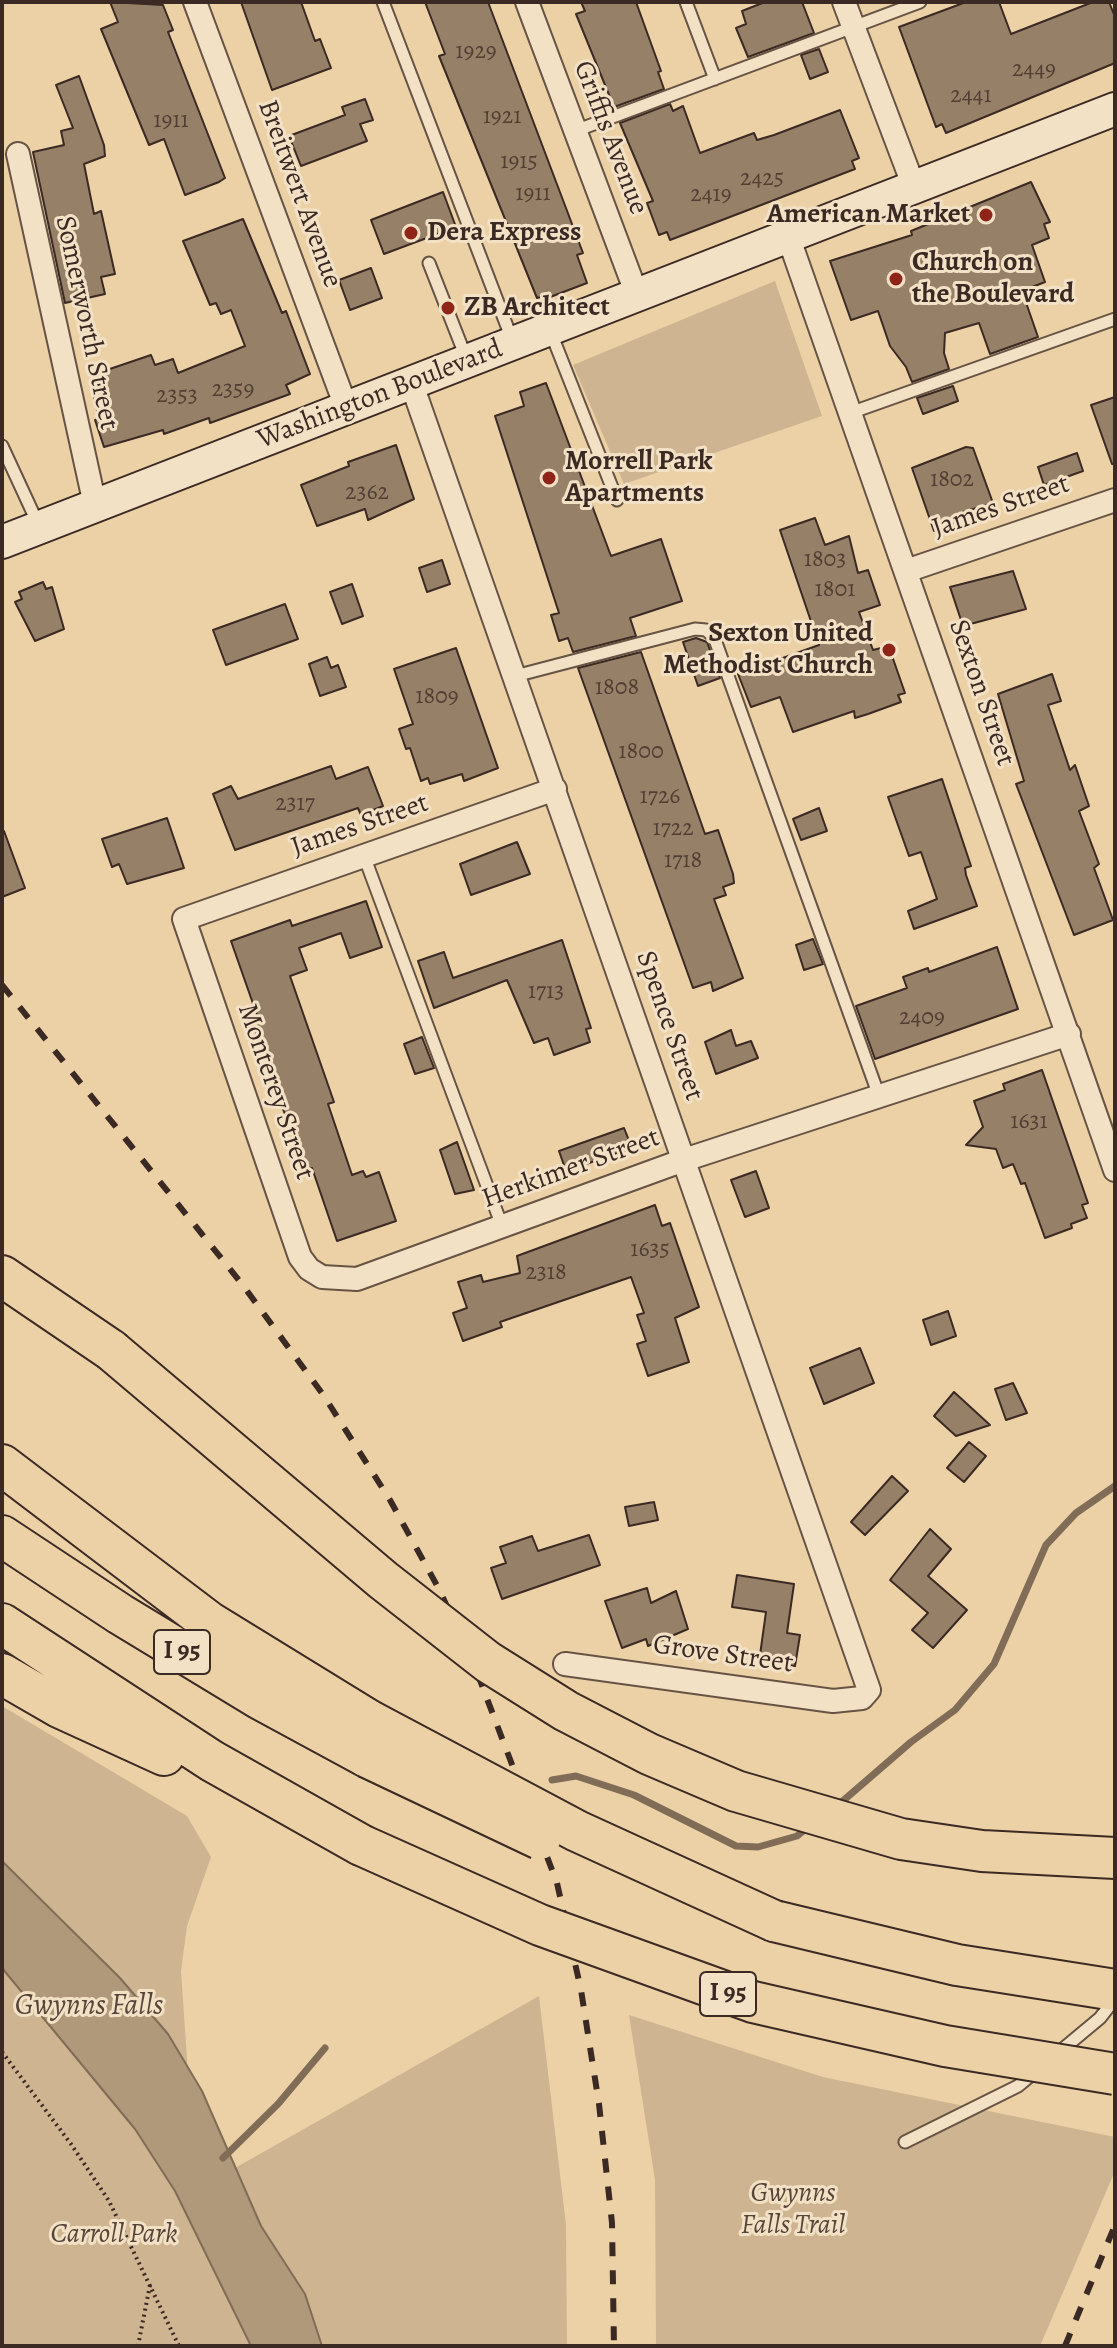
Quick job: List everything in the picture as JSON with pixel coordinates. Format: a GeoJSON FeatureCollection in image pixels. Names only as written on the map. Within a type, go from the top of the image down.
{"type":"FeatureCollection","features":[{"type":"Feature","properties":{"kind":"highway"},"geometry":{"type":"LineString","coordinates":[[2,1276],[111,1350],[383,1580],[488,1662],[566,1711],[649,1754],[736,1791],[901,1839],[982,1851],[1115,1858]]}},
{"type":"Feature","properties":{"kind":"highway"},"geometry":{"type":"LineString","coordinates":[[2,1465],[369,1739],[774,1921],[957,1965],[1115,1990]]}},
{"type":"Feature","properties":{"kind":"highway","name":"I 95"},"geometry":{"type":"LineString","coordinates":[[2,1536],[120,1614],[247,1691],[369,1739]]}},
{"type":"Feature","properties":{"kind":"highway","name":"I 95"},"geometry":{"type":"LineString","coordinates":[[2,1624],[212,1761],[361,1845],[540,1925],[753,2002],[932,2044],[1115,2074]]}},
{"type":"Feature","properties":{"kind":"highway"},"geometry":{"type":"LineString","coordinates":[[2,1674],[59,1707],[361,1845]]}},
{"type":"Feature","properties":{"kind":"main road","name":"Washington Boulevard"},"geometry":{"type":"LineString","coordinates":[[2,542],[1115,109]]}},
{"type":"Feature","properties":{"kind":"street","name":"Breitwert Avenue"},"geometry":{"type":"LineString","coordinates":[[195,2],[346,407]]}},
{"type":"Feature","properties":{"kind":"street","name":"Griffis Avenue"},"geometry":{"type":"LineString","coordinates":[[527,2],[637,295]]}},
{"type":"Feature","properties":{"kind":"street"},"geometry":{"type":"LineString","coordinates":[[844,2],[914,187]]}},
{"type":"Feature","properties":{"kind":"street","name":"Somerworth Street"},"geometry":{"type":"LineString","coordinates":[[18,154],[95,505]]}},
{"type":"Feature","properties":{"kind":"street","name":"Sexton Street"},"geometry":{"type":"LineString","coordinates":[[788,236],[1115,1170]]}},
{"type":"Feature","properties":{"kind":"street","name":"Spence Street"},"geometry":{"type":"LineString","coordinates":[[411,382],[869,1690]]}},
{"type":"Feature","properties":{"kind":"street","name":"James Street"},"geometry":{"type":"LineString","coordinates":[[906,571],[1115,500]]}},
{"type":"Feature","properties":{"kind":"street","name":"James Street"},"geometry":{"type":"LineString","coordinates":[[184,919],[555,789]]}},
{"type":"Feature","properties":{"kind":"street","name":"Monterey Street"},"geometry":{"type":"LineString","coordinates":[[184,919],[300,1257],[309,1269],[322,1277]]}},
{"type":"Feature","properties":{"kind":"street","name":"Herkimer Street"},"geometry":{"type":"LineString","coordinates":[[322,1277],[357,1279],[684,1160],[1069,1034]]}},
{"type":"Feature","properties":{"kind":"street","name":"Grove Street"},"geometry":{"type":"LineString","coordinates":[[565,1664],[833,1701],[862,1698],[869,1690]]}},
{"type":"Feature","properties":{"kind":"lane"},"geometry":{"type":"LineString","coordinates":[[383,2],[513,343]]}},
{"type":"Feature","properties":{"kind":"lane"},"geometry":{"type":"LineString","coordinates":[[686,2],[715,79]]}},
{"type":"Feature","properties":{"kind":"lane"},"geometry":{"type":"LineString","coordinates":[[575,131],[920,2]]}},
{"type":"Feature","properties":{"kind":"lane"},"geometry":{"type":"LineString","coordinates":[[429,263],[467,361]]}},
{"type":"Feature","properties":{"kind":"lane"},"geometry":{"type":"LineString","coordinates":[[850,413],[1115,319]]}},
{"type":"Feature","properties":{"kind":"lane"},"geometry":{"type":"LineString","coordinates":[[550,328],[617,500]]}},
{"type":"Feature","properties":{"kind":"lane"},"geometry":{"type":"LineString","coordinates":[[2,446],[39,527]]}},
{"type":"Feature","properties":{"kind":"lane"},"geometry":{"type":"LineString","coordinates":[[515,676],[695,629],[706,630],[714,637],[879,1096]]}},
{"type":"Feature","properties":{"kind":"lane"},"geometry":{"type":"LineString","coordinates":[[364,856],[502,1226]]}},
{"type":"Feature","properties":{"kind":"lane"},"geometry":{"type":"LineString","coordinates":[[905,2142],[1018,2086],[1100,2018],[1115,1999]]}},
{"type":"Feature","properties":{"kind":"path"},"geometry":{"type":"LineString","coordinates":[[2,2052],[93,2176],[179,2346]]}},
{"type":"Feature","properties":{"kind":"path"},"geometry":{"type":"LineString","coordinates":[[138,2346],[150,2285]]}},
{"type":"Feature","properties":{"kind":"green space"},"geometry":{"type":"Polygon","coordinates":[[[775,281],[822,416],[624,484],[573,365],[775,281]]]}},
{"type":"Feature","properties":{"kind":"green space","name":"Carroll Park"},"geometry":{"type":"Polygon","coordinates":[[[2,1706],[187,1816],[211,1857],[187,1926],[181,1971],[192,2132],[212,2181],[539,1996],[566,2225],[567,2346],[2,2346],[2,1706]]]}},
{"type":"Feature","properties":{"kind":"green space","name":"Gwynns Falls Trail"},"geometry":{"type":"Polygon","coordinates":[[[629,2015],[823,2077],[1115,2137],[1115,2171],[1040,2346],[656,2346],[655,2180],[629,2015]]]}},
{"type":"Feature","properties":{"kind":"water","name":"Gwynns Falls"},"geometry":{"type":"Polygon","coordinates":[[[2,1861],[120,1978],[168,2034],[202,2091],[261,2226],[305,2294],[322,2346],[251,2346],[175,2191],[135,2129],[2,1968],[2,1861]]]}},
{"type":"Feature","properties":{"kind":"building"},"geometry":{"type":"Polygon","coordinates":[[[110,2],[163,5],[173,30],[168,32],[225,178],[219,182],[185,195],[164,139],[149,145],[101,29],[118,22],[110,2]]]}},
{"type":"Feature","properties":{"kind":"building"},"geometry":{"type":"Polygon","coordinates":[[[241,2],[301,2],[315,41],[320,39],[331,68],[272,90],[241,2]]]}},
{"type":"Feature","properties":{"kind":"building"},"geometry":{"type":"Polygon","coordinates":[[[425,2],[488,2],[583,253],[577,255],[587,283],[545,299],[544,296],[537,298],[439,56],[445,54],[425,2]]]}},
{"type":"Feature","properties":{"kind":"building"},"geometry":{"type":"Polygon","coordinates":[[[581,2],[636,2],[661,71],[658,72],[664,89],[614,107],[576,14],[585,11],[581,2]]]}},
{"type":"Feature","properties":{"kind":"building"},"geometry":{"type":"Polygon","coordinates":[[[765,2],[802,2],[814,33],[748,57],[736,28],[746,24],[742,11],[765,2]]]}},
{"type":"Feature","properties":{"kind":"building"},"geometry":{"type":"Polygon","coordinates":[[[966,2],[999,2],[1011,34],[1093,2],[1109,2],[1115,17],[1115,63],[946,133],[942,124],[936,127],[899,27],[966,2]]]}},
{"type":"Feature","properties":{"kind":"building"},"geometry":{"type":"Polygon","coordinates":[[[819,49],[828,72],[810,79],[801,55],[819,49]]]}},
{"type":"Feature","properties":{"kind":"building"},"geometry":{"type":"Polygon","coordinates":[[[79,76],[104,145],[105,156],[84,164],[94,214],[101,211],[115,274],[101,277],[105,294],[65,303],[33,152],[64,145],[61,131],[73,128],[56,85],[79,76]]]}},
{"type":"Feature","properties":{"kind":"building"},"geometry":{"type":"Polygon","coordinates":[[[365,99],[373,120],[360,124],[367,141],[301,166],[289,136],[345,115],[342,107],[365,99]]]}},
{"type":"Feature","properties":{"kind":"building"},"geometry":{"type":"Polygon","coordinates":[[[670,104],[673,111],[683,106],[700,153],[754,133],[757,140],[774,135],[840,110],[859,158],[852,161],[855,169],[670,240],[667,232],[659,235],[647,203],[653,201],[620,123],[670,104]]]}},
{"type":"Feature","properties":{"kind":"building"},"geometry":{"type":"Polygon","coordinates":[[[1031,182],[1050,222],[1044,224],[1049,238],[1032,245],[1045,282],[1022,291],[1038,337],[990,354],[979,323],[945,333],[944,353],[949,369],[912,382],[906,367],[890,346],[878,311],[851,320],[830,261],[912,235],[911,231],[1031,182]]]}},
{"type":"Feature","properties":{"kind":"building"},"geometry":{"type":"Polygon","coordinates":[[[443,192],[456,227],[384,254],[371,220],[443,192]]]}},
{"type":"Feature","properties":{"kind":"building"},"geometry":{"type":"Polygon","coordinates":[[[243,219],[282,313],[286,311],[310,374],[286,385],[290,394],[210,423],[209,418],[164,434],[163,430],[104,447],[95,420],[99,419],[92,387],[101,384],[98,373],[151,355],[155,365],[173,359],[178,373],[245,346],[231,310],[221,314],[216,303],[210,305],[183,241],[243,219]]]}},
{"type":"Feature","properties":{"kind":"building"},"geometry":{"type":"Polygon","coordinates":[[[371,268],[382,298],[350,310],[339,280],[371,268]]]}},
{"type":"Feature","properties":{"kind":"building","name":"Morrell Park Apartments"},"geometry":{"type":"Polygon","coordinates":[[[546,383],[611,556],[661,539],[682,601],[630,618],[636,636],[573,652],[568,638],[559,641],[551,615],[559,613],[495,416],[524,406],[520,392],[546,383]]]}},
{"type":"Feature","properties":{"kind":"building"},"geometry":{"type":"Polygon","coordinates":[[[953,386],[958,401],[923,414],[917,398],[953,386]]]}},
{"type":"Feature","properties":{"kind":"building"},"geometry":{"type":"Polygon","coordinates":[[[1115,397],[1115,464],[1112,464],[1091,405],[1115,397]]]}},
{"type":"Feature","properties":{"kind":"building"},"geometry":{"type":"Polygon","coordinates":[[[396,445],[414,499],[368,520],[365,509],[317,526],[301,485],[349,466],[348,462],[396,445]]]}},
{"type":"Feature","properties":{"kind":"building"},"geometry":{"type":"Polygon","coordinates":[[[966,447],[973,448],[993,503],[960,513],[963,520],[934,531],[912,468],[966,447]]]}},
{"type":"Feature","properties":{"kind":"building"},"geometry":{"type":"Polygon","coordinates":[[[1077,453],[1083,471],[1044,485],[1038,467],[1077,453]]]}},
{"type":"Feature","properties":{"kind":"building"},"geometry":{"type":"Polygon","coordinates":[[[815,518],[825,545],[849,536],[858,573],[868,570],[880,605],[859,612],[873,650],[881,648],[883,656],[891,653],[905,693],[898,695],[901,702],[868,714],[855,718],[854,711],[793,732],[780,697],[751,707],[738,674],[819,645],[780,530],[815,518]]]}},
{"type":"Feature","properties":{"kind":"building"},"geometry":{"type":"Polygon","coordinates":[[[442,560],[450,584],[427,592],[419,568],[442,560]]]}},
{"type":"Feature","properties":{"kind":"building"},"geometry":{"type":"Polygon","coordinates":[[[1013,571],[1026,609],[963,626],[950,587],[1013,571]]]}},
{"type":"Feature","properties":{"kind":"building"},"geometry":{"type":"Polygon","coordinates":[[[43,582],[46,589],[52,587],[64,629],[35,641],[15,602],[22,599],[19,592],[43,582]]]}},
{"type":"Feature","properties":{"kind":"building"},"geometry":{"type":"Polygon","coordinates":[[[352,584],[363,616],[342,624],[330,592],[352,584]]]}},
{"type":"Feature","properties":{"kind":"building"},"geometry":{"type":"Polygon","coordinates":[[[285,604],[298,639],[226,665],[213,630],[285,604]]]}},
{"type":"Feature","properties":{"kind":"building"},"geometry":{"type":"Polygon","coordinates":[[[696,638],[707,642],[720,678],[698,686],[683,642],[696,638]]]}},
{"type":"Feature","properties":{"kind":"building"},"geometry":{"type":"Polygon","coordinates":[[[456,648],[498,768],[464,781],[462,774],[430,784],[428,778],[421,781],[410,748],[406,749],[399,729],[413,724],[394,669],[456,648]]]}},
{"type":"Feature","properties":{"kind":"building"},"geometry":{"type":"Polygon","coordinates":[[[641,652],[705,834],[718,830],[733,874],[734,883],[723,887],[726,895],[714,899],[743,978],[713,991],[711,982],[693,988],[578,668],[641,652]]]}},
{"type":"Feature","properties":{"kind":"building"},"geometry":{"type":"Polygon","coordinates":[[[327,657],[331,668],[338,665],[346,687],[320,696],[309,664],[327,657]]]}},
{"type":"Feature","properties":{"kind":"building"},"geometry":{"type":"Polygon","coordinates":[[[1052,674],[1061,701],[1048,705],[1070,770],[1075,765],[1089,806],[1079,811],[1099,864],[1094,868],[1113,920],[1074,935],[1016,784],[1024,781],[998,694],[1052,674]]]}},
{"type":"Feature","properties":{"kind":"building"},"geometry":{"type":"Polygon","coordinates":[[[331,766],[336,779],[368,767],[383,806],[361,815],[358,808],[235,850],[213,794],[231,786],[238,799],[331,766]]]}},
{"type":"Feature","properties":{"kind":"building"},"geometry":{"type":"Polygon","coordinates":[[[942,779],[971,866],[965,868],[966,875],[977,906],[914,929],[908,911],[937,899],[921,852],[909,856],[888,797],[942,779]]]}},
{"type":"Feature","properties":{"kind":"building"},"geometry":{"type":"Polygon","coordinates":[[[819,808],[827,831],[801,840],[793,819],[819,808]]]}},
{"type":"Feature","properties":{"kind":"building"},"geometry":{"type":"Polygon","coordinates":[[[167,818],[184,868],[127,884],[119,864],[112,867],[102,839],[167,818]]]}},
{"type":"Feature","properties":{"kind":"building"},"geometry":{"type":"Polygon","coordinates":[[[2,832],[25,888],[2,897],[2,832]]]}},
{"type":"Feature","properties":{"kind":"building"},"geometry":{"type":"Polygon","coordinates":[[[517,842],[530,874],[471,895],[460,864],[517,842]]]}},
{"type":"Feature","properties":{"kind":"building"},"geometry":{"type":"Polygon","coordinates":[[[366,901],[382,947],[350,958],[341,933],[299,948],[307,970],[290,976],[334,1102],[328,1104],[352,1175],[363,1171],[366,1177],[379,1172],[396,1221],[337,1241],[312,1168],[305,1171],[260,1044],[251,1017],[257,1015],[231,941],[290,920],[292,926],[366,901]]]}},
{"type":"Feature","properties":{"kind":"building"},"geometry":{"type":"Polygon","coordinates":[[[813,939],[823,964],[804,970],[796,945],[813,939]]]}},
{"type":"Feature","properties":{"kind":"building"},"geometry":{"type":"Polygon","coordinates":[[[562,940],[591,1028],[586,1029],[590,1042],[554,1055],[548,1038],[534,1043],[507,980],[434,1008],[418,961],[444,952],[453,978],[562,940]]]}},
{"type":"Feature","properties":{"kind":"building"},"geometry":{"type":"Polygon","coordinates":[[[997,947],[1018,1009],[875,1059],[856,1006],[907,988],[903,977],[928,968],[929,972],[997,947]]]}},
{"type":"Feature","properties":{"kind":"building"},"geometry":{"type":"Polygon","coordinates":[[[731,1030],[736,1046],[751,1041],[758,1058],[716,1074],[705,1042],[731,1030]]]}},
{"type":"Feature","properties":{"kind":"building"},"geometry":{"type":"Polygon","coordinates":[[[422,1037],[434,1068],[415,1074],[404,1044],[422,1037]]]}},
{"type":"Feature","properties":{"kind":"building"},"geometry":{"type":"Polygon","coordinates":[[[1042,1070],[1088,1203],[1082,1205],[1087,1218],[1071,1224],[1072,1228],[1045,1238],[1025,1183],[1021,1184],[1013,1164],[1003,1168],[996,1149],[966,1145],[983,1127],[974,1101],[1005,1090],[1003,1084],[1042,1070]]]}},
{"type":"Feature","properties":{"kind":"building"},"geometry":{"type":"Polygon","coordinates":[[[624,1128],[632,1148],[566,1171],[559,1151],[624,1128]]]}},
{"type":"Feature","properties":{"kind":"building"},"geometry":{"type":"Polygon","coordinates":[[[457,1142],[474,1190],[455,1194],[440,1150],[457,1142]]]}},
{"type":"Feature","properties":{"kind":"building"},"geometry":{"type":"Polygon","coordinates":[[[756,1171],[769,1208],[745,1217],[731,1180],[756,1171]]]}},
{"type":"Feature","properties":{"kind":"building"},"geometry":{"type":"Polygon","coordinates":[[[655,1205],[662,1226],[670,1223],[699,1307],[675,1318],[689,1362],[648,1376],[637,1344],[646,1341],[637,1315],[644,1313],[631,1277],[500,1322],[502,1327],[463,1341],[453,1313],[467,1308],[458,1282],[481,1275],[483,1282],[520,1273],[517,1256],[655,1205]]]}},
{"type":"Feature","properties":{"kind":"building"},"geometry":{"type":"Polygon","coordinates":[[[948,1311],[956,1336],[931,1345],[923,1320],[948,1311]]]}},
{"type":"Feature","properties":{"kind":"building"},"geometry":{"type":"Polygon","coordinates":[[[860,1348],[874,1383],[824,1404],[810,1368],[860,1348]]]}},
{"type":"Feature","properties":{"kind":"building"},"geometry":{"type":"Polygon","coordinates":[[[1013,1383],[1027,1413],[1006,1420],[995,1389],[1013,1383]]]}},
{"type":"Feature","properties":{"kind":"building"},"geometry":{"type":"Polygon","coordinates":[[[954,1392],[990,1425],[956,1436],[934,1416],[954,1392]]]}},
{"type":"Feature","properties":{"kind":"building"},"geometry":{"type":"Polygon","coordinates":[[[969,1442],[986,1456],[964,1482],[947,1468],[969,1442]]]}},
{"type":"Feature","properties":{"kind":"building"},"geometry":{"type":"Polygon","coordinates":[[[892,1476],[908,1491],[865,1535],[851,1522],[892,1476]]]}},
{"type":"Feature","properties":{"kind":"building"},"geometry":{"type":"Polygon","coordinates":[[[654,1502],[658,1520],[629,1526],[625,1507],[654,1502]]]}},
{"type":"Feature","properties":{"kind":"building"},"geometry":{"type":"Polygon","coordinates":[[[930,1529],[951,1549],[928,1576],[967,1610],[933,1648],[912,1630],[928,1613],[890,1580],[930,1529]]]}},
{"type":"Feature","properties":{"kind":"building"},"geometry":{"type":"Polygon","coordinates":[[[589,1535],[600,1565],[502,1599],[491,1568],[506,1563],[500,1547],[532,1536],[538,1551],[589,1535]]]}},
{"type":"Feature","properties":{"kind":"building"},"geometry":{"type":"Polygon","coordinates":[[[737,1575],[794,1584],[787,1633],[800,1635],[795,1666],[775,1664],[776,1657],[760,1655],[766,1612],[732,1607],[737,1575]]]}},
{"type":"Feature","properties":{"kind":"building"},"geometry":{"type":"Polygon","coordinates":[[[647,1588],[651,1603],[676,1591],[688,1629],[648,1646],[646,1639],[622,1648],[605,1601],[647,1588]]]}},
{"type":"Feature","properties":{"kind":"waterway"},"geometry":{"type":"LineString","coordinates":[[837,1806],[911,1742],[955,1710],[994,1664],[1046,1545],[1076,1513],[1115,1486]]}},
{"type":"Feature","properties":{"kind":"waterway"},"geometry":{"type":"LineString","coordinates":[[552,1780],[576,1776],[634,1795],[736,1846],[758,1847],[797,1836],[808,1827]]}},
{"type":"Feature","properties":{"kind":"waterway"},"geometry":{"type":"LineString","coordinates":[[223,2158],[278,2104],[325,2048]]}},
{"type":"Feature","properties":{"kind":"railway"},"geometry":{"type":"LineString","coordinates":[[2,985],[242,1284],[324,1396],[390,1500],[440,1591],[478,1675],[557,1883],[581,1990],[599,2104],[612,2223],[614,2346]]}},
{"type":"Feature","properties":{"kind":"railway"},"geometry":{"type":"LineString","coordinates":[[1065,2346],[1115,2225]]}},
{"type":"Feature","properties":{"kind":"place","name":"American Market"},"geometry":{"type":"Point","coordinates":[986,215]}},
{"type":"Feature","properties":{"kind":"place","name":"Dera Express"},"geometry":{"type":"Point","coordinates":[411,233]}},
{"type":"Feature","properties":{"kind":"place","name":"Church on the Boulevard"},"geometry":{"type":"Point","coordinates":[896,279]}},
{"type":"Feature","properties":{"kind":"place","name":"ZB Architect"},"geometry":{"type":"Point","coordinates":[448,308]}},
{"type":"Feature","properties":{"kind":"place","name":"Morrell Park Apartments"},"geometry":{"type":"Point","coordinates":[549,478]}},
{"type":"Feature","properties":{"kind":"place","name":"Sexton United Methodist Church"},"geometry":{"type":"Point","coordinates":[889,650]}}]}
